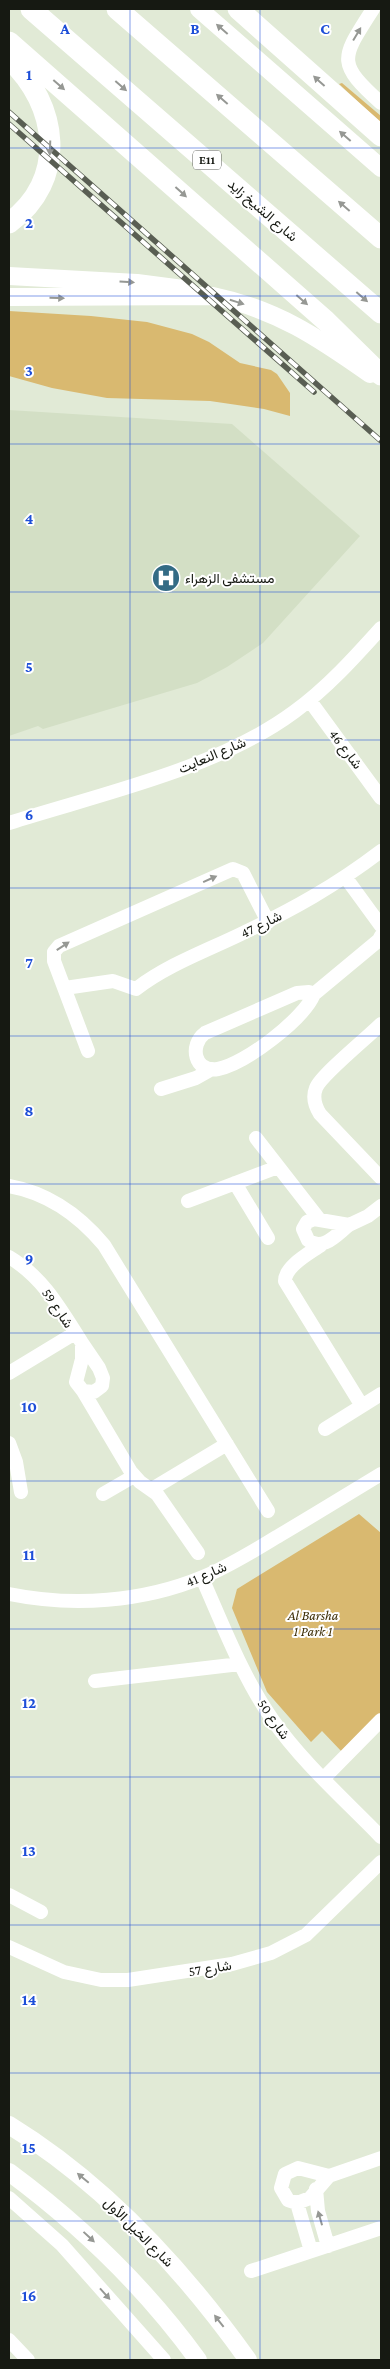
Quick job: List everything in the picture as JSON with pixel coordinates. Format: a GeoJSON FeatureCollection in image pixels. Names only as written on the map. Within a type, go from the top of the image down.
{"type":"FeatureCollection","features":[{"type":"Feature","properties":{"kind":"highway","name":"شارع الشيخ زايد"},"geometry":{"type":"LineString","coordinates":[[31,9],[381,313]]}},
{"type":"Feature","properties":{"kind":"highway"},"geometry":{"type":"LineString","coordinates":[[117,9],[381,238]]}},
{"type":"Feature","properties":{"kind":"highway"},"geometry":{"type":"LineString","coordinates":[[238,9],[381,136]]}},
{"type":"Feature","properties":{"kind":"highway"},"geometry":{"type":"LineString","coordinates":[[9,42],[326,321],[381,375]]}},
{"type":"Feature","properties":{"kind":"highway"},"geometry":{"type":"LineString","coordinates":[[9,59],[36,91],[46,116],[50,142],[48,166],[39,189],[25,209],[9,223]]}},
{"type":"Feature","properties":{"kind":"main road"},"geometry":{"type":"LineString","coordinates":[[199,9],[381,168]]}},
{"type":"Feature","properties":{"kind":"main road"},"geometry":{"type":"LineString","coordinates":[[9,276],[137,283],[174,287],[251,306],[292,322],[324,341],[381,382]]}},
{"type":"Feature","properties":{"kind":"main road"},"geometry":{"type":"LineString","coordinates":[[9,297],[140,298],[213,296]]}},
{"type":"Feature","properties":{"kind":"main road","name":"شارع الخيل الأول"},"geometry":{"type":"LineString","coordinates":[[9,2125],[61,2160],[132,2223],[193,2288],[248,2360]]}},
{"type":"Feature","properties":{"kind":"main road"},"geometry":{"type":"LineString","coordinates":[[9,2172],[55,2207],[112,2258],[163,2314],[198,2360]]}},
{"type":"Feature","properties":{"kind":"street"},"geometry":{"type":"LineString","coordinates":[[372,9],[352,43],[348,54],[348,65],[352,75],[381,103]]}},
{"type":"Feature","properties":{"kind":"street","name":"شارع النعايت"},"geometry":{"type":"LineString","coordinates":[[9,823],[203,761],[263,733],[310,701],[346,667],[381,628]]}},
{"type":"Feature","properties":{"kind":"street","name":"شارع 46"},"geometry":{"type":"LineString","coordinates":[[310,701],[381,798]]}},
{"type":"Feature","properties":{"kind":"street","name":"شارع 47"},"geometry":{"type":"LineString","coordinates":[[65,988],[113,981],[136,989],[159,973],[268,922],[346,878],[381,851]]}},
{"type":"Feature","properties":{"kind":"street"},"geometry":{"type":"LineString","coordinates":[[88,1050],[54,960],[54,952],[59,946],[233,869],[243,872],[268,922]]}},
{"type":"Feature","properties":{"kind":"street"},"geometry":{"type":"LineString","coordinates":[[346,878],[381,926]]}},
{"type":"Feature","properties":{"kind":"street"},"geometry":{"type":"LineString","coordinates":[[161,1089],[196,1078],[212,1069],[224,1067],[255,1053],[306,1008],[314,994],[379,940],[381,936]]}},
{"type":"Feature","properties":{"kind":"street"},"geometry":{"type":"LineString","coordinates":[[212,1069],[201,1064],[195,1054],[196,1042],[205,1033],[297,993],[314,994]]}},
{"type":"Feature","properties":{"kind":"street"},"geometry":{"type":"LineString","coordinates":[[381,1024],[320,1081],[314,1094],[314,1101],[320,1114],[381,1178]]}},
{"type":"Feature","properties":{"kind":"street"},"geometry":{"type":"LineString","coordinates":[[256,1138],[319,1219]]}},
{"type":"Feature","properties":{"kind":"street"},"geometry":{"type":"LineString","coordinates":[[188,1201],[278,1167]]}},
{"type":"Feature","properties":{"kind":"street"},"geometry":{"type":"LineString","coordinates":[[235,1183],[268,1238]]}},
{"type":"Feature","properties":{"kind":"street"},"geometry":{"type":"LineString","coordinates":[[9,1186],[48,1199],[71,1213],[92,1231],[114,1260],[268,1511]]}},
{"type":"Feature","properties":{"kind":"street"},"geometry":{"type":"LineString","coordinates":[[362,1406],[286,1284],[285,1275],[290,1270],[297,1268],[313,1257],[323,1244],[348,1225],[381,1206]]}},
{"type":"Feature","properties":{"kind":"street"},"geometry":{"type":"LineString","coordinates":[[323,1244],[308,1240],[303,1229],[310,1220],[319,1219],[348,1225]]}},
{"type":"Feature","properties":{"kind":"street","name":"شارع 59"},"geometry":{"type":"LineString","coordinates":[[9,1257],[37,1278],[99,1368],[103,1378],[102,1386],[97,1391],[90,1393],[84,1391]]}},
{"type":"Feature","properties":{"kind":"street"},"geometry":{"type":"LineString","coordinates":[[9,1373],[78,1338],[81,1362],[76,1378],[78,1386],[84,1391],[134,1476],[152,1489],[198,1553]]}},
{"type":"Feature","properties":{"kind":"street"},"geometry":{"type":"LineString","coordinates":[[326,1429],[381,1394]]}},
{"type":"Feature","properties":{"kind":"street"},"geometry":{"type":"LineString","coordinates":[[9,1443],[16,1462],[21,1492]]}},
{"type":"Feature","properties":{"kind":"street"},"geometry":{"type":"LineString","coordinates":[[152,1489],[226,1444]]}},
{"type":"Feature","properties":{"kind":"street","name":"شارع 41"},"geometry":{"type":"LineString","coordinates":[[9,1594],[57,1601],[105,1600],[169,1588],[202,1578],[235,1562],[381,1474]]}},
{"type":"Feature","properties":{"kind":"street"},"geometry":{"type":"LineString","coordinates":[[104,1494],[134,1476]]}},
{"type":"Feature","properties":{"kind":"street","name":"شارع 50"},"geometry":{"type":"LineString","coordinates":[[202,1578],[240,1664],[272,1719],[298,1752],[381,1837]]}},
{"type":"Feature","properties":{"kind":"street"},"geometry":{"type":"LineString","coordinates":[[95,1680],[240,1664]]}},
{"type":"Feature","properties":{"kind":"street"},"geometry":{"type":"LineString","coordinates":[[324,1778],[381,1720]]}},
{"type":"Feature","properties":{"kind":"street","name":"شارع 57"},"geometry":{"type":"LineString","coordinates":[[9,1947],[64,1972],[102,1980],[128,1980],[232,1964],[271,1953],[306,1935],[381,1862]]}},
{"type":"Feature","properties":{"kind":"street"},"geometry":{"type":"LineString","coordinates":[[9,1896],[41,1912]]}},
{"type":"Feature","properties":{"kind":"street"},"geometry":{"type":"LineString","coordinates":[[329,2176],[303,2168],[289,2171],[283,2178],[281,2188],[288,2200],[297,2203],[306,2201],[329,2176],[381,2158]]}},
{"type":"Feature","properties":{"kind":"street"},"geometry":{"type":"LineString","coordinates":[[316,2189],[318,2211],[328,2246]]}},
{"type":"Feature","properties":{"kind":"street"},"geometry":{"type":"LineString","coordinates":[[9,2198],[62,2245],[164,2360]]}},
{"type":"Feature","properties":{"kind":"street"},"geometry":{"type":"LineString","coordinates":[[297,2203],[311,2251]]}},
{"type":"Feature","properties":{"kind":"street"},"geometry":{"type":"LineString","coordinates":[[251,2271],[381,2228]]}},
{"type":"Feature","properties":{"kind":"street"},"geometry":{"type":"LineString","coordinates":[[9,2340],[28,2360]]}},
{"type":"Feature","properties":{"kind":"shaded area","name":"مستشفى الزهراء"},"geometry":{"type":"Polygon","coordinates":[[[9,410],[232,424],[360,536],[263,643],[227,667],[197,683],[43,729],[38,726],[9,736],[9,410]]]}},
{"type":"Feature","properties":{"kind":"green space"},"geometry":{"type":"Polygon","coordinates":[[[342,83],[381,116],[381,123],[339,84],[342,83]]]}},
{"type":"Feature","properties":{"kind":"green space"},"geometry":{"type":"Polygon","coordinates":[[[9,311],[91,316],[147,322],[192,334],[209,342],[240,363],[271,370],[277,374],[290,393],[290,416],[264,409],[210,401],[107,398],[52,388],[9,376],[9,311]]]}},
{"type":"Feature","properties":{"kind":"green space","name":"Al Barsha 1 Park 1"},"geometry":{"type":"Polygon","coordinates":[[[359,1514],[381,1533],[381,1718],[342,1752],[322,1731],[311,1742],[267,1692],[232,1608],[237,1589],[359,1514]]]}},
{"type":"Feature","properties":{"kind":"railway"},"geometry":{"type":"LineString","coordinates":[[9,112],[381,441]]}},
{"type":"Feature","properties":{"kind":"railway"},"geometry":{"type":"LineString","coordinates":[[9,124],[314,392]]}},
{"type":"Feature","properties":{"kind":"place","name":"مستشفى الزهراء"},"geometry":{"type":"Point","coordinates":[166,578]}}]}
